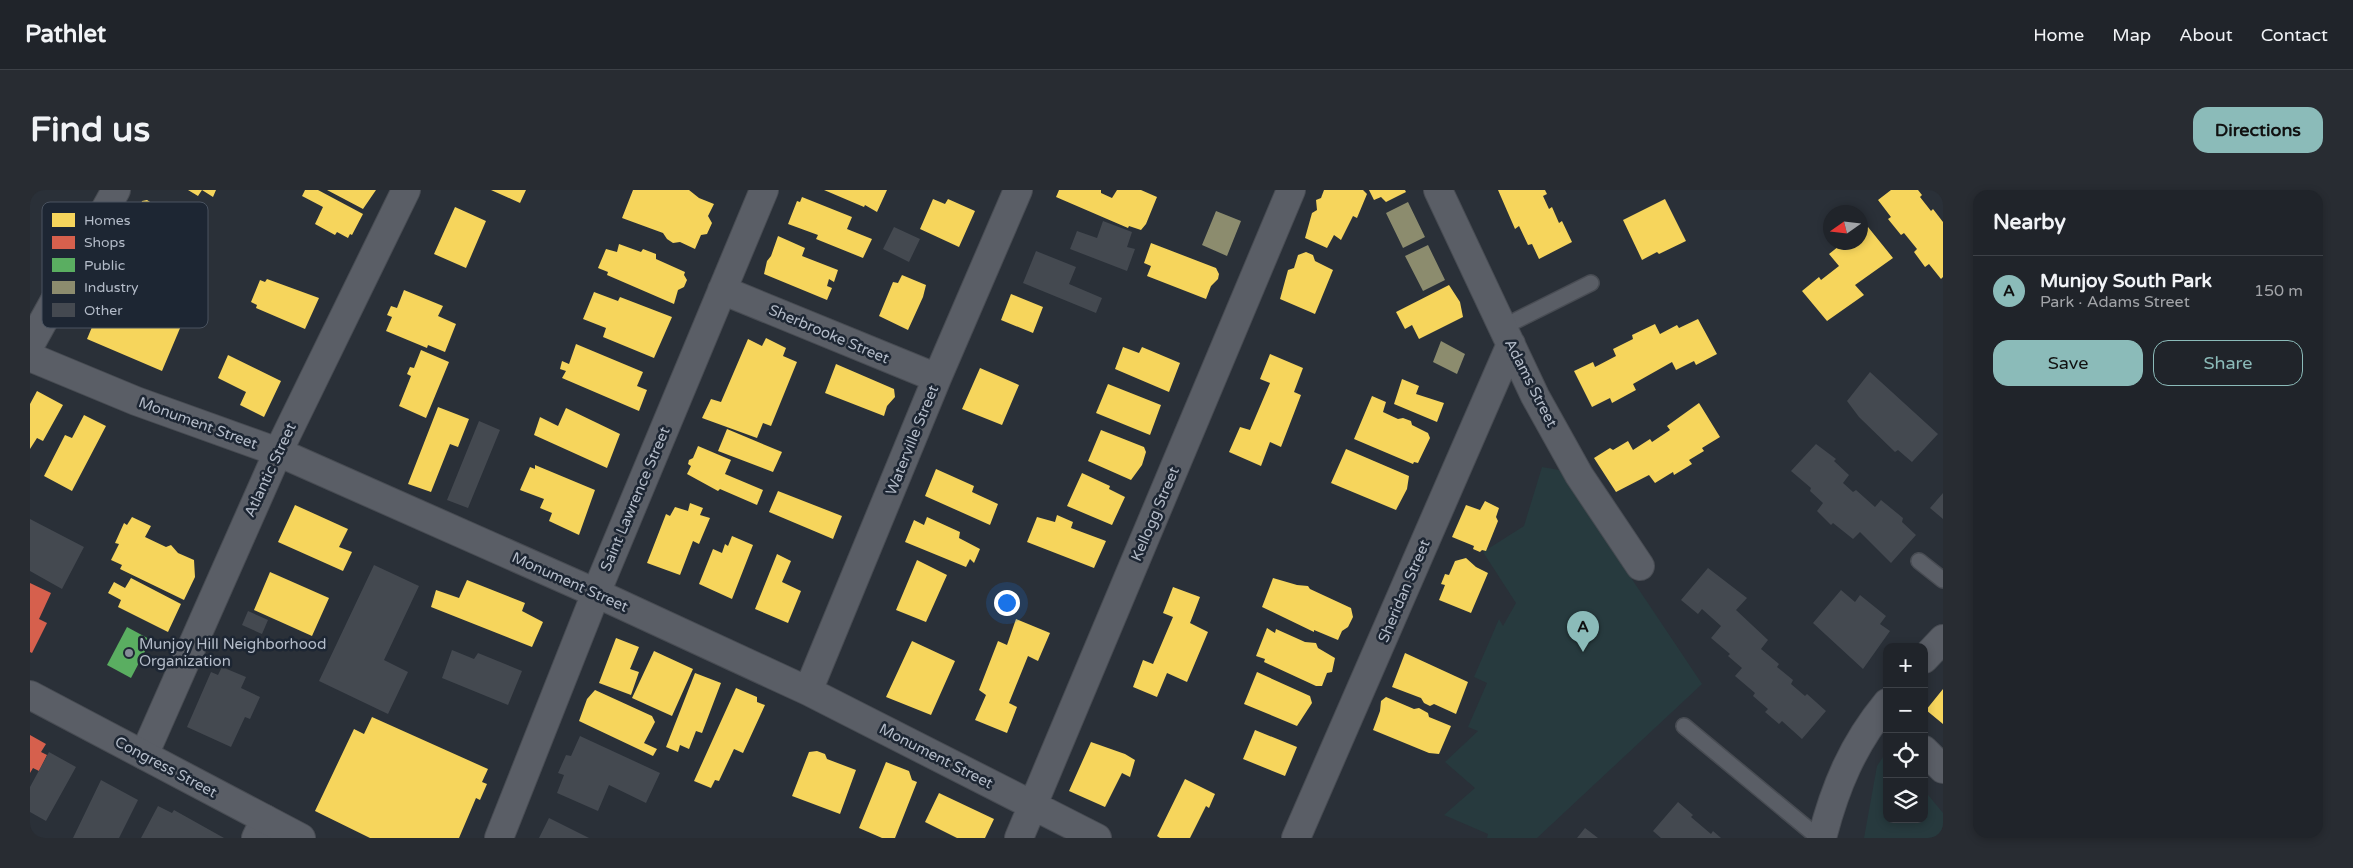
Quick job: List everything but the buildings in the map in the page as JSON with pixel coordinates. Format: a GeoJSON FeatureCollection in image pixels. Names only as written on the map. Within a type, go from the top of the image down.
{"type":"FeatureCollection","features":[{"type":"Feature","properties":{"kind":"street"},"geometry":{"type":"LineString","coordinates":[[109,202],[116,190]]}},
{"type":"Feature","properties":{"kind":"street","name":"Atlantic Street"},"geometry":{"type":"LineString","coordinates":[[144,755],[278,452],[406,190]]}},
{"type":"Feature","properties":{"kind":"street","name":"Saint Lawrence Street"},"geometry":{"type":"LineString","coordinates":[[499,838],[596,594],[764,190]]}},
{"type":"Feature","properties":{"kind":"street","name":"Waterville Street"},"geometry":{"type":"LineString","coordinates":[[808,691],[937,378],[1018,190]]}},
{"type":"Feature","properties":{"kind":"street","name":"Kellogg Street"},"geometry":{"type":"LineString","coordinates":[[1019,838],[1290,190]]}},
{"type":"Feature","properties":{"kind":"street","name":"Adams Street"},"geometry":{"type":"LineString","coordinates":[[1438,190],[1535,396],[1579,475],[1640,566]]}},
{"type":"Feature","properties":{"kind":"street","name":"Sherbrooke Street"},"geometry":{"type":"LineString","coordinates":[[722,290],[937,378]]}},
{"type":"Feature","properties":{"kind":"street"},"geometry":{"type":"LineString","coordinates":[[30,345],[42,323]]}},
{"type":"Feature","properties":{"kind":"street","name":"Sheridan Street"},"geometry":{"type":"LineString","coordinates":[[1296,838],[1507,336]]}},
{"type":"Feature","properties":{"kind":"street","name":"Monument Street"},"geometry":{"type":"LineString","coordinates":[[30,357],[136,401],[278,452],[596,594],[808,691],[1097,838]]}},
{"type":"Feature","properties":{"kind":"street"},"geometry":{"type":"LineString","coordinates":[[1928,655],[1943,639]]}},
{"type":"Feature","properties":{"kind":"street","name":"Congress Street"},"geometry":{"type":"LineString","coordinates":[[30,695],[144,755],[261,829],[301,838]]}},
{"type":"Feature","properties":{"kind":"street"},"geometry":{"type":"LineString","coordinates":[[1821,838],[1832,799],[1853,752],[1883,709]]}},
{"type":"Feature","properties":{"kind":"street"},"geometry":{"type":"LineString","coordinates":[[1928,754],[1943,769]]}},
{"type":"Feature","properties":{"kind":"lane"},"geometry":{"type":"LineString","coordinates":[[1507,336],[1591,284]]}},
{"type":"Feature","properties":{"kind":"lane"},"geometry":{"type":"LineString","coordinates":[[1919,561],[1943,580]]}},
{"type":"Feature","properties":{"kind":"lane"},"geometry":{"type":"LineString","coordinates":[[1684,726],[1821,838]]}},
{"type":"Feature","properties":{"kind":"green space"},"geometry":{"type":"Polygon","coordinates":[[[1542,467],[1559,470],[1702,684],[1537,838],[1487,838],[1488,834],[1444,815],[1475,788],[1445,762],[1478,731],[1468,727],[1487,683],[1474,677],[1499,619],[1503,626],[1516,603],[1483,552],[1524,526],[1542,467]]]}},
{"type":"Feature","properties":{"kind":"green space"},"geometry":{"type":"Polygon","coordinates":[[[1883,757],[1883,823],[1928,823],[1928,795],[1943,813],[1943,838],[1864,838],[1877,766],[1883,757]]]}},
{"type":"Feature","properties":{"kind":"place","name":"Munjoy South Park"},"geometry":{"type":"Point","coordinates":[1583,652]}},
{"type":"Feature","properties":{"kind":"place","name":"Munjoy Hill Neighborhood Organization"},"geometry":{"type":"Point","coordinates":[129,653]}}]}
